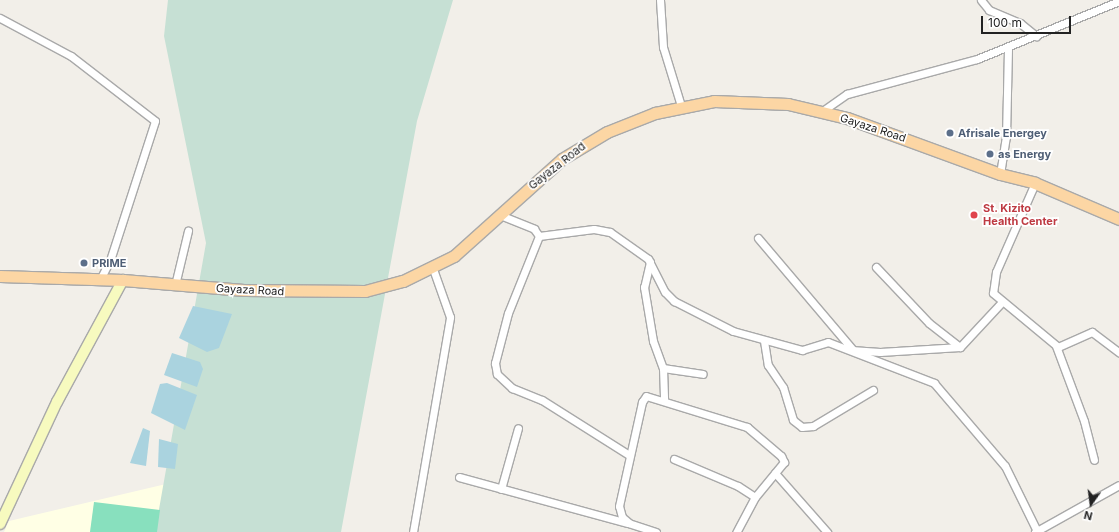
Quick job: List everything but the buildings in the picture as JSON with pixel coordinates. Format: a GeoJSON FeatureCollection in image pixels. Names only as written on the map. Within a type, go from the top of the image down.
{"type":"FeatureCollection","features":[{"type":"Feature","properties":{"kind":"main road","name":"Gayaza Road"},"geometry":{"type":"LineString","coordinates":[[0,276],[123,280],[175,285],[307,293],[365,291],[433,269],[473,241],[537,180],[588,142],[628,122],[681,106],[743,100],[788,104],[890,132],[1000,174],[1035,183],[1119,219]]}},
{"type":"Feature","properties":{"kind":"street"},"geometry":{"type":"LineString","coordinates":[[660,0],[663,47],[681,106]]}},
{"type":"Feature","properties":{"kind":"street"},"geometry":{"type":"LineString","coordinates":[[981,0],[989,10],[1020,23],[1036,36]]}},
{"type":"Feature","properties":{"kind":"street"},"geometry":{"type":"LineString","coordinates":[[821,112],[847,94],[1008,48],[1119,1]]}},
{"type":"Feature","properties":{"kind":"street"},"geometry":{"type":"LineString","coordinates":[[0,18],[71,56],[155,121],[110,260],[100,280]]}},
{"type":"Feature","properties":{"kind":"street"},"geometry":{"type":"LineString","coordinates":[[1000,174],[1006,137],[1008,48]]}},
{"type":"Feature","properties":{"kind":"street"},"geometry":{"type":"LineString","coordinates":[[1035,183],[993,284],[993,293],[1002,302],[1044,332],[1056,346],[1084,421],[1094,460]]}},
{"type":"Feature","properties":{"kind":"street"},"geometry":{"type":"LineString","coordinates":[[500,215],[534,229],[539,236]]}},
{"type":"Feature","properties":{"kind":"street"},"geometry":{"type":"LineString","coordinates":[[539,236],[603,229],[650,262],[665,292],[674,301],[732,331],[764,341],[809,350],[828,342],[934,383],[1005,466],[1036,532],[1119,485]]}},
{"type":"Feature","properties":{"kind":"street"},"geometry":{"type":"LineString","coordinates":[[175,285],[188,231]]}},
{"type":"Feature","properties":{"kind":"street"},"geometry":{"type":"LineString","coordinates":[[539,236],[508,313],[495,363],[497,374],[512,388],[542,400],[630,455]]}},
{"type":"Feature","properties":{"kind":"street"},"geometry":{"type":"LineString","coordinates":[[758,238],[850,350]]}},
{"type":"Feature","properties":{"kind":"street"},"geometry":{"type":"LineString","coordinates":[[650,262],[645,298],[663,368],[664,400]]}},
{"type":"Feature","properties":{"kind":"street"},"geometry":{"type":"LineString","coordinates":[[876,267],[928,323],[960,347]]}},
{"type":"Feature","properties":{"kind":"street"},"geometry":{"type":"LineString","coordinates":[[413,532],[450,318],[433,269]]}},
{"type":"Feature","properties":{"kind":"street"},"geometry":{"type":"LineString","coordinates":[[0,524],[57,402],[123,280]]}},
{"type":"Feature","properties":{"kind":"street"},"geometry":{"type":"LineString","coordinates":[[850,350],[960,347],[1002,302]]}},
{"type":"Feature","properties":{"kind":"street"},"geometry":{"type":"LineString","coordinates":[[1056,346],[1063,347],[1092,332],[1119,352]]}},
{"type":"Feature","properties":{"kind":"street"},"geometry":{"type":"LineString","coordinates":[[764,341],[768,365],[783,387],[793,420],[802,427],[813,426],[872,390]]}},
{"type":"Feature","properties":{"kind":"street"},"geometry":{"type":"LineString","coordinates":[[663,368],[703,374]]}},
{"type":"Feature","properties":{"kind":"street"},"geometry":{"type":"LineString","coordinates":[[629,524],[622,517],[619,506],[643,398],[664,400],[747,427],[781,456],[784,462],[755,497],[736,532]]}},
{"type":"Feature","properties":{"kind":"street"},"geometry":{"type":"LineString","coordinates":[[501,489],[518,428]]}},
{"type":"Feature","properties":{"kind":"street"},"geometry":{"type":"LineString","coordinates":[[674,458],[736,485],[755,497]]}},
{"type":"Feature","properties":{"kind":"street"},"geometry":{"type":"LineString","coordinates":[[775,473],[827,532]]}},
{"type":"Feature","properties":{"kind":"street"},"geometry":{"type":"LineString","coordinates":[[459,477],[656,532]]}},
{"type":"Feature","properties":{"kind":"shaded area"},"geometry":{"type":"Polygon","coordinates":[[[168,0],[453,0],[417,121],[341,532],[155,532],[206,243],[164,36],[168,0]]]}},
{"type":"Feature","properties":{"kind":"shaded area"},"geometry":{"type":"Polygon","coordinates":[[[166,484],[160,532],[4,532],[9,521],[166,484]]]}},
{"type":"Feature","properties":{"kind":"green space"},"geometry":{"type":"Polygon","coordinates":[[[94,502],[160,510],[157,532],[90,532],[94,502]]]}},
{"type":"Feature","properties":{"kind":"water"},"geometry":{"type":"Polygon","coordinates":[[[193,306],[232,314],[219,348],[207,352],[179,338],[193,306]]]}},
{"type":"Feature","properties":{"kind":"water"},"geometry":{"type":"Polygon","coordinates":[[[172,353],[200,362],[203,369],[197,387],[164,375],[172,353]]]}},
{"type":"Feature","properties":{"kind":"water"},"geometry":{"type":"Polygon","coordinates":[[[167,383],[197,395],[185,430],[151,413],[160,384],[167,383]]]}},
{"type":"Feature","properties":{"kind":"water"},"geometry":{"type":"Polygon","coordinates":[[[143,428],[150,431],[146,466],[130,463],[143,428]]]}},
{"type":"Feature","properties":{"kind":"water"},"geometry":{"type":"Polygon","coordinates":[[[159,439],[178,444],[175,469],[158,467],[159,439]]]}},
{"type":"Feature","properties":{"kind":"place","name":"Afrisale Energey"},"geometry":{"type":"Point","coordinates":[950,133]}},
{"type":"Feature","properties":{"kind":"place","name":"as Energy"},"geometry":{"type":"Point","coordinates":[990,154]}},
{"type":"Feature","properties":{"kind":"place","name":"St. Kizito Health Center"},"geometry":{"type":"Point","coordinates":[974,215]}},
{"type":"Feature","properties":{"kind":"place","name":"PRIME"},"geometry":{"type":"Point","coordinates":[84,263]}}]}
